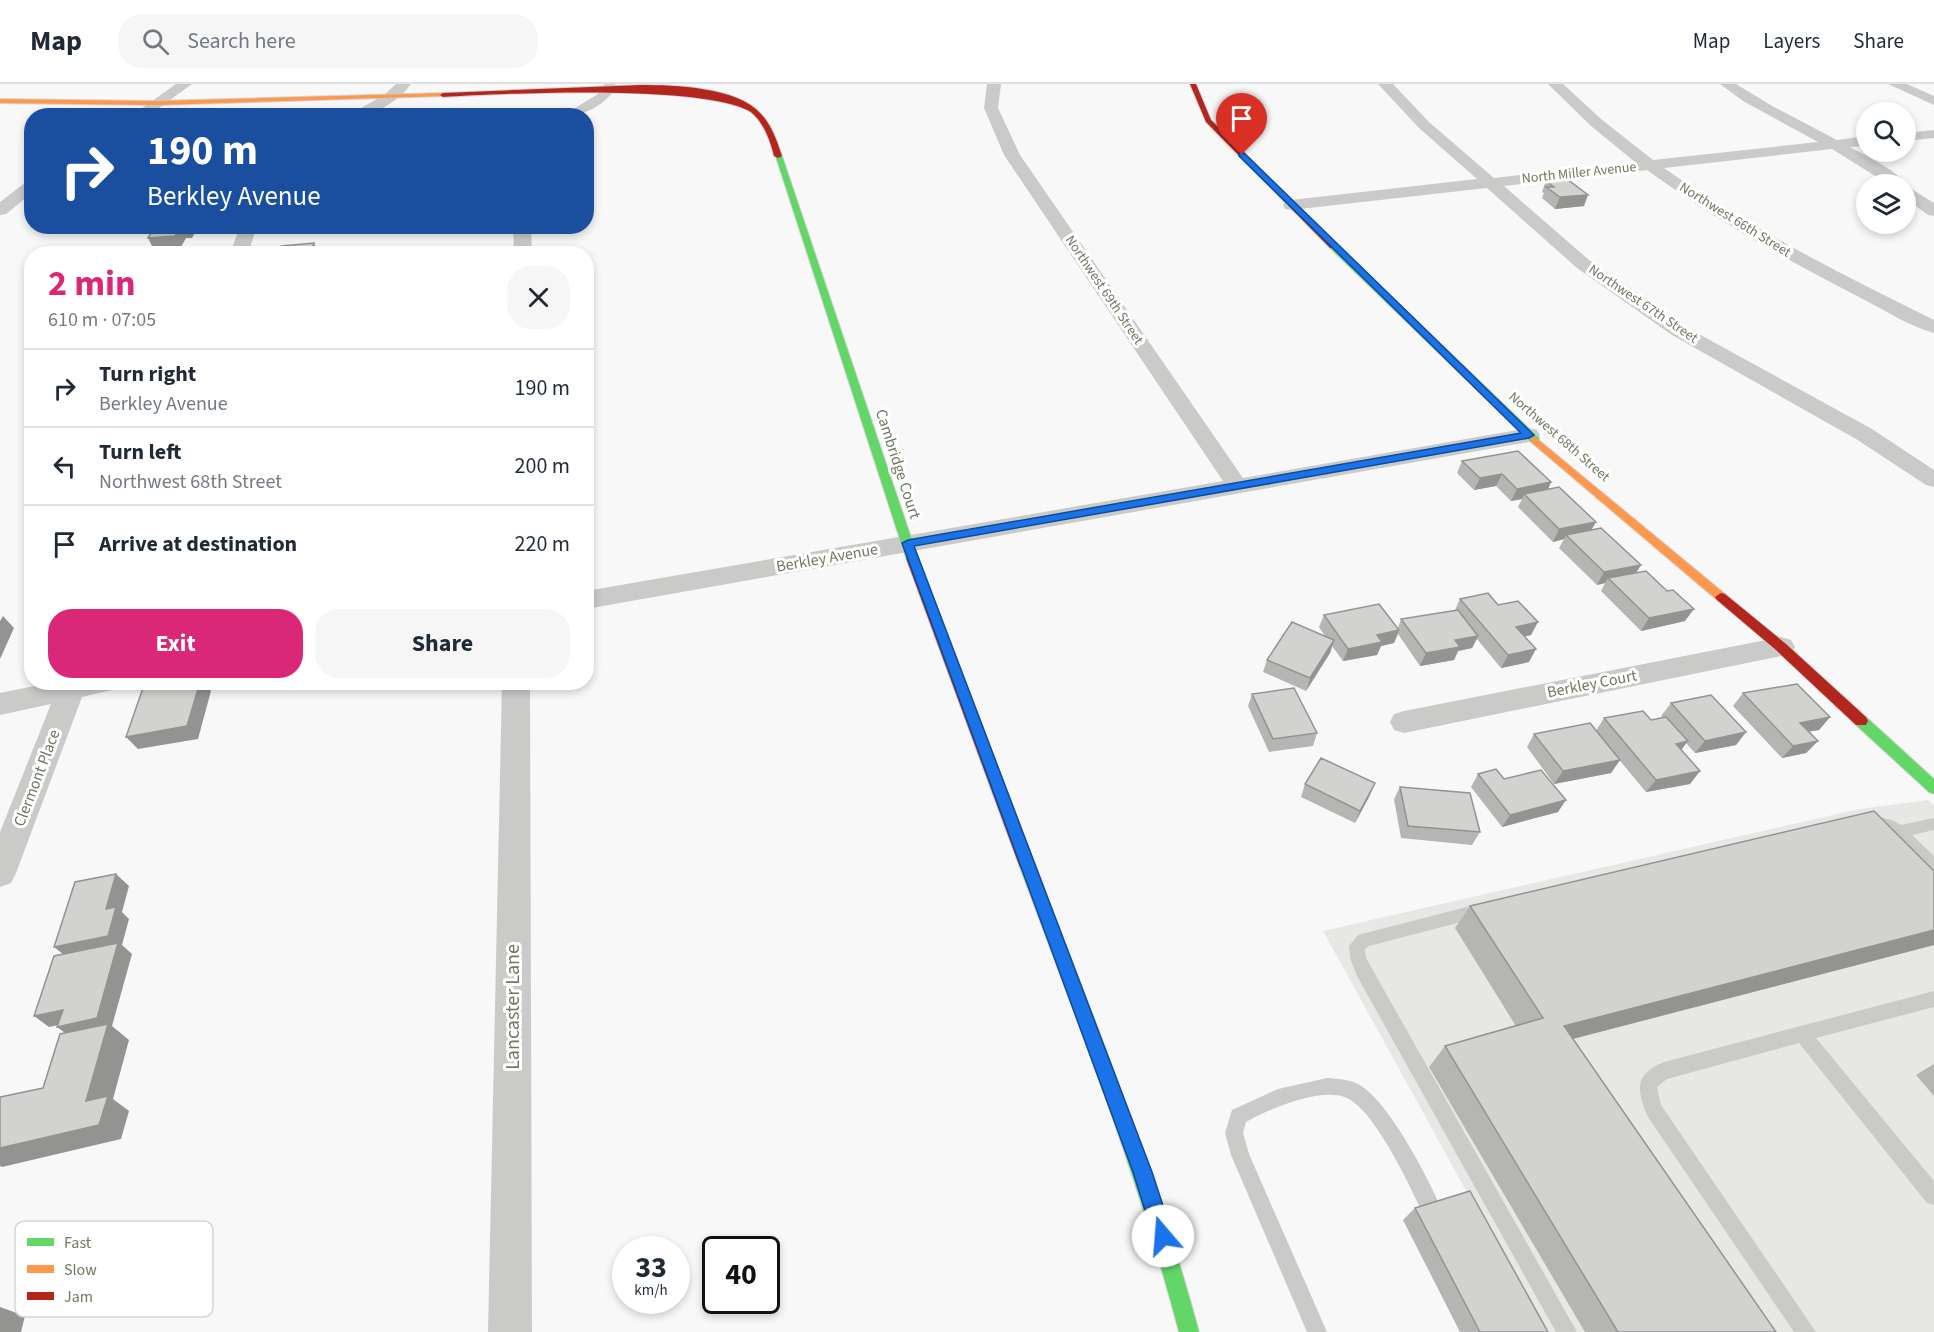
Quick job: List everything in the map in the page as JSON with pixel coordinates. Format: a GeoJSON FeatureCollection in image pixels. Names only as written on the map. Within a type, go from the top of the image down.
{"type":"FeatureCollection","features":[{"type":"Feature","properties":{"kind":"street"},"geometry":{"type":"LineString","coordinates":[[150,108],[185,84]]}},
{"type":"Feature","properties":{"kind":"street"},"geometry":{"type":"LineString","coordinates":[[370,108],[389,98],[404,84]]}},
{"type":"Feature","properties":{"kind":"street","name":"Northwest 69th Street"},"geometry":{"type":"LineString","coordinates":[[994,84],[991,108],[1012,155],[1239,487]]}},
{"type":"Feature","properties":{"kind":"street","name":"Northwest 68th Street"},"geometry":{"type":"LineString","coordinates":[[1193,84],[1208,121],[1529,435],[1781,647],[1934,788]]}},
{"type":"Feature","properties":{"kind":"street","name":"Northwest 67th Street"},"geometry":{"type":"LineString","coordinates":[[1385,84],[1424,125],[1583,264],[1679,331],[1864,434],[1934,480]]}},
{"type":"Feature","properties":{"kind":"street","name":"Northwest 66th Street"},"geometry":{"type":"LineString","coordinates":[[1555,84],[1585,115],[1707,205],[1811,267],[1934,327]]}},
{"type":"Feature","properties":{"kind":"street"},"geometry":{"type":"LineString","coordinates":[[1727,84],[1755,104],[1833,144],[1882,174]]}},
{"type":"Feature","properties":{"kind":"street"},"geometry":{"type":"LineString","coordinates":[[1894,84],[1934,101]]}},
{"type":"Feature","properties":{"kind":"street"},"geometry":{"type":"LineString","coordinates":[[583,108],[618,86]]}},
{"type":"Feature","properties":{"kind":"street","name":"Cambridge Court"},"geometry":{"type":"LineString","coordinates":[[0,102],[157,103],[389,98],[618,86],[669,86],[713,92],[750,107],[770,131],[908,543],[1142,1172],[1176,1279],[1189,1332]]}},
{"type":"Feature","properties":{"kind":"street"},"geometry":{"type":"LineString","coordinates":[[1916,136],[1934,134]]}},
{"type":"Feature","properties":{"kind":"street","name":"North Miller Avenue"},"geometry":{"type":"LineString","coordinates":[[1292,205],[1856,142]]}},
{"type":"Feature","properties":{"kind":"street"},"geometry":{"type":"LineString","coordinates":[[0,210],[24,191]]}},
{"type":"Feature","properties":{"kind":"street"},"geometry":{"type":"LineString","coordinates":[[1916,198],[1934,211]]}},
{"type":"Feature","properties":{"kind":"street","name":"Berkley Avenue"},"geometry":{"type":"LineString","coordinates":[[594,599],[1529,435]]}},
{"type":"Feature","properties":{"kind":"street","name":"Berkley Court"},"geometry":{"type":"LineString","coordinates":[[1404,722],[1781,647]]}},
{"type":"Feature","properties":{"kind":"street"},"geometry":{"type":"LineString","coordinates":[[0,704],[54,690]]}},
{"type":"Feature","properties":{"kind":"street","name":"Clermont Place"},"geometry":{"type":"LineString","coordinates":[[0,873],[71,690]]}},
{"type":"Feature","properties":{"kind":"street","name":"Lancaster Lane"},"geometry":{"type":"LineString","coordinates":[[510,1332],[516,690]]}},
{"type":"Feature","properties":{"kind":"lane"},"geometry":{"type":"LineString","coordinates":[[1858,820],[1878,821],[1899,832],[1934,866]]}},
{"type":"Feature","properties":{"kind":"lane"},"geometry":{"type":"LineString","coordinates":[[1899,832],[1934,824]]}},
{"type":"Feature","properties":{"kind":"lane"},"geometry":{"type":"LineString","coordinates":[[1500,906],[1373,936],[1358,946],[1358,958],[1363,971],[1568,1332]]}},
{"type":"Feature","properties":{"kind":"lane"},"geometry":{"type":"LineString","coordinates":[[1806,1332],[1654,1111],[1648,1097],[1647,1085],[1652,1076],[1664,1071],[1934,999]]}},
{"type":"Feature","properties":{"kind":"lane"},"geometry":{"type":"LineString","coordinates":[[1802,1034],[1934,1196]]}},
{"type":"Feature","properties":{"kind":"lane"},"geometry":{"type":"LineString","coordinates":[[1317,1332],[1240,1155],[1234,1133],[1238,1116],[1256,1106],[1313,1089],[1333,1086],[1353,1091],[1374,1109],[1444,1233]]}},
{"type":"Feature","properties":{"kind":"shaded area"},"geometry":{"type":"Polygon","coordinates":[[[1928,800],[1934,805],[1934,1332],[1544,1332],[1323,931],[1859,809],[1928,800]]]}},
{"type":"Feature","properties":{"kind":"building"},"geometry":{"type":"Polygon","coordinates":[[[1567,179],[1588,195],[1560,197],[1546,187],[1554,187],[1546,181],[1567,179]]]}},
{"type":"Feature","properties":{"kind":"building"},"geometry":{"type":"Polygon","coordinates":[[[150,234],[176,234],[175,236],[148,238],[150,234]]]}},
{"type":"Feature","properties":{"kind":"building"},"geometry":{"type":"Polygon","coordinates":[[[314,243],[313,246],[281,246],[314,243]]]}},
{"type":"Feature","properties":{"kind":"building"},"geometry":{"type":"Polygon","coordinates":[[[1518,451],[1551,482],[1517,489],[1502,474],[1480,478],[1462,461],[1518,451]]]}},
{"type":"Feature","properties":{"kind":"building"},"geometry":{"type":"Polygon","coordinates":[[[1559,487],[1596,522],[1559,529],[1524,494],[1559,487]]]}},
{"type":"Feature","properties":{"kind":"building"},"geometry":{"type":"Polygon","coordinates":[[[1601,528],[1641,565],[1604,572],[1566,535],[1601,528]]]}},
{"type":"Feature","properties":{"kind":"building"},"geometry":{"type":"Polygon","coordinates":[[[1646,571],[1667,591],[1673,590],[1694,609],[1649,618],[1608,578],[1646,571]]]}},
{"type":"Feature","properties":{"kind":"building"},"geometry":{"type":"Polygon","coordinates":[[[1488,593],[1498,605],[1518,601],[1538,622],[1516,627],[1536,649],[1508,655],[1460,599],[1488,593]]]}},
{"type":"Feature","properties":{"kind":"building"},"geometry":{"type":"Polygon","coordinates":[[[1379,604],[1399,630],[1377,635],[1382,642],[1348,649],[1324,615],[1379,604]]]}},
{"type":"Feature","properties":{"kind":"building"},"geometry":{"type":"Polygon","coordinates":[[[1458,610],[1478,636],[1455,640],[1460,647],[1426,653],[1401,619],[1458,610]]]}},
{"type":"Feature","properties":{"kind":"building"},"geometry":{"type":"Polygon","coordinates":[[[1292,622],[1334,640],[1310,678],[1267,660],[1292,622]]]}},
{"type":"Feature","properties":{"kind":"building"},"geometry":{"type":"Polygon","coordinates":[[[1797,684],[1830,717],[1800,723],[1818,741],[1793,746],[1743,693],[1797,684]]]}},
{"type":"Feature","properties":{"kind":"building"},"geometry":{"type":"Polygon","coordinates":[[[1294,688],[1317,733],[1273,739],[1252,694],[1294,688]]]}},
{"type":"Feature","properties":{"kind":"building"},"geometry":{"type":"Polygon","coordinates":[[[142,690],[198,690],[187,726],[126,737],[142,690]]]}},
{"type":"Feature","properties":{"kind":"building"},"geometry":{"type":"Polygon","coordinates":[[[1711,695],[1746,732],[1705,741],[1671,703],[1711,695]]]}},
{"type":"Feature","properties":{"kind":"building"},"geometry":{"type":"Polygon","coordinates":[[[1643,711],[1651,720],[1666,717],[1688,741],[1676,744],[1700,771],[1656,780],[1604,718],[1643,711]]]}},
{"type":"Feature","properties":{"kind":"building"},"geometry":{"type":"Polygon","coordinates":[[[1590,723],[1620,760],[1563,771],[1534,734],[1590,723]]]}},
{"type":"Feature","properties":{"kind":"building"},"geometry":{"type":"Polygon","coordinates":[[[1321,758],[1375,783],[1360,811],[1305,784],[1321,758]]]}},
{"type":"Feature","properties":{"kind":"building"},"geometry":{"type":"Polygon","coordinates":[[[1496,769],[1504,779],[1541,770],[1566,800],[1510,815],[1478,774],[1496,769]]]}},
{"type":"Feature","properties":{"kind":"building"},"geometry":{"type":"Polygon","coordinates":[[[1400,787],[1470,793],[1480,832],[1408,826],[1400,787]]]}},
{"type":"Feature","properties":{"kind":"building"},"geometry":{"type":"Polygon","coordinates":[[[1874,811],[1934,871],[1934,930],[1564,1026],[1776,1332],[1618,1332],[1445,1046],[1543,1018],[1470,906],[1874,811]]]}},
{"type":"Feature","properties":{"kind":"building"},"geometry":{"type":"Polygon","coordinates":[[[116,874],[106,909],[116,907],[108,936],[54,947],[75,882],[116,874]]]}},
{"type":"Feature","properties":{"kind":"building"},"geometry":{"type":"Polygon","coordinates":[[[118,943],[97,1018],[57,1027],[63,1010],[34,1016],[54,956],[118,943]]]}},
{"type":"Feature","properties":{"kind":"building"},"geometry":{"type":"Polygon","coordinates":[[[108,1024],[86,1101],[108,1096],[99,1125],[0,1148],[0,1097],[43,1088],[60,1034],[108,1024]]]}},
{"type":"Feature","properties":{"kind":"building"},"geometry":{"type":"Polygon","coordinates":[[[1470,1191],[1548,1332],[1480,1332],[1415,1208],[1470,1191]]]}},
{"type":"Feature","properties":{"kind":"traffic: fast"},"geometry":{"type":"LineString","coordinates":[[778,156],[912,558]]}},
{"type":"Feature","properties":{"kind":"traffic: fast"},"geometry":{"type":"LineString","coordinates":[[1333,246],[1535,440]]}},
{"type":"Feature","properties":{"kind":"traffic: fast"},"geometry":{"type":"LineString","coordinates":[[1861,721],[1934,788]]}},
{"type":"Feature","properties":{"kind":"traffic: fast"},"geometry":{"type":"LineString","coordinates":[[1027,865],[1136,1155],[1173,1272],[1189,1332]]}},
{"type":"Feature","properties":{"kind":"traffic: slow"},"geometry":{"type":"LineString","coordinates":[[0,101],[157,103],[443,95]]}},
{"type":"Feature","properties":{"kind":"traffic: slow"},"geometry":{"type":"LineString","coordinates":[[1535,440],[1721,597]]}},
{"type":"Feature","properties":{"kind":"traffic: jam"},"geometry":{"type":"LineString","coordinates":[[1193,84],[1208,121],[1333,246]]}},
{"type":"Feature","properties":{"kind":"traffic: jam"},"geometry":{"type":"LineString","coordinates":[[443,95],[622,87],[696,90],[731,99],[754,110],[768,128],[778,156]]}},
{"type":"Feature","properties":{"kind":"traffic: jam"},"geometry":{"type":"LineString","coordinates":[[912,558],[1027,865]]}},
{"type":"Feature","properties":{"kind":"traffic: jam"},"geometry":{"type":"LineString","coordinates":[[1721,597],[1781,647],[1861,721]]}},
{"type":"Feature","properties":{"kind":"route"},"geometry":{"type":"LineString","coordinates":[[1163,1236],[1142,1172],[908,543],[1529,435],[1242,155]]}}]}
